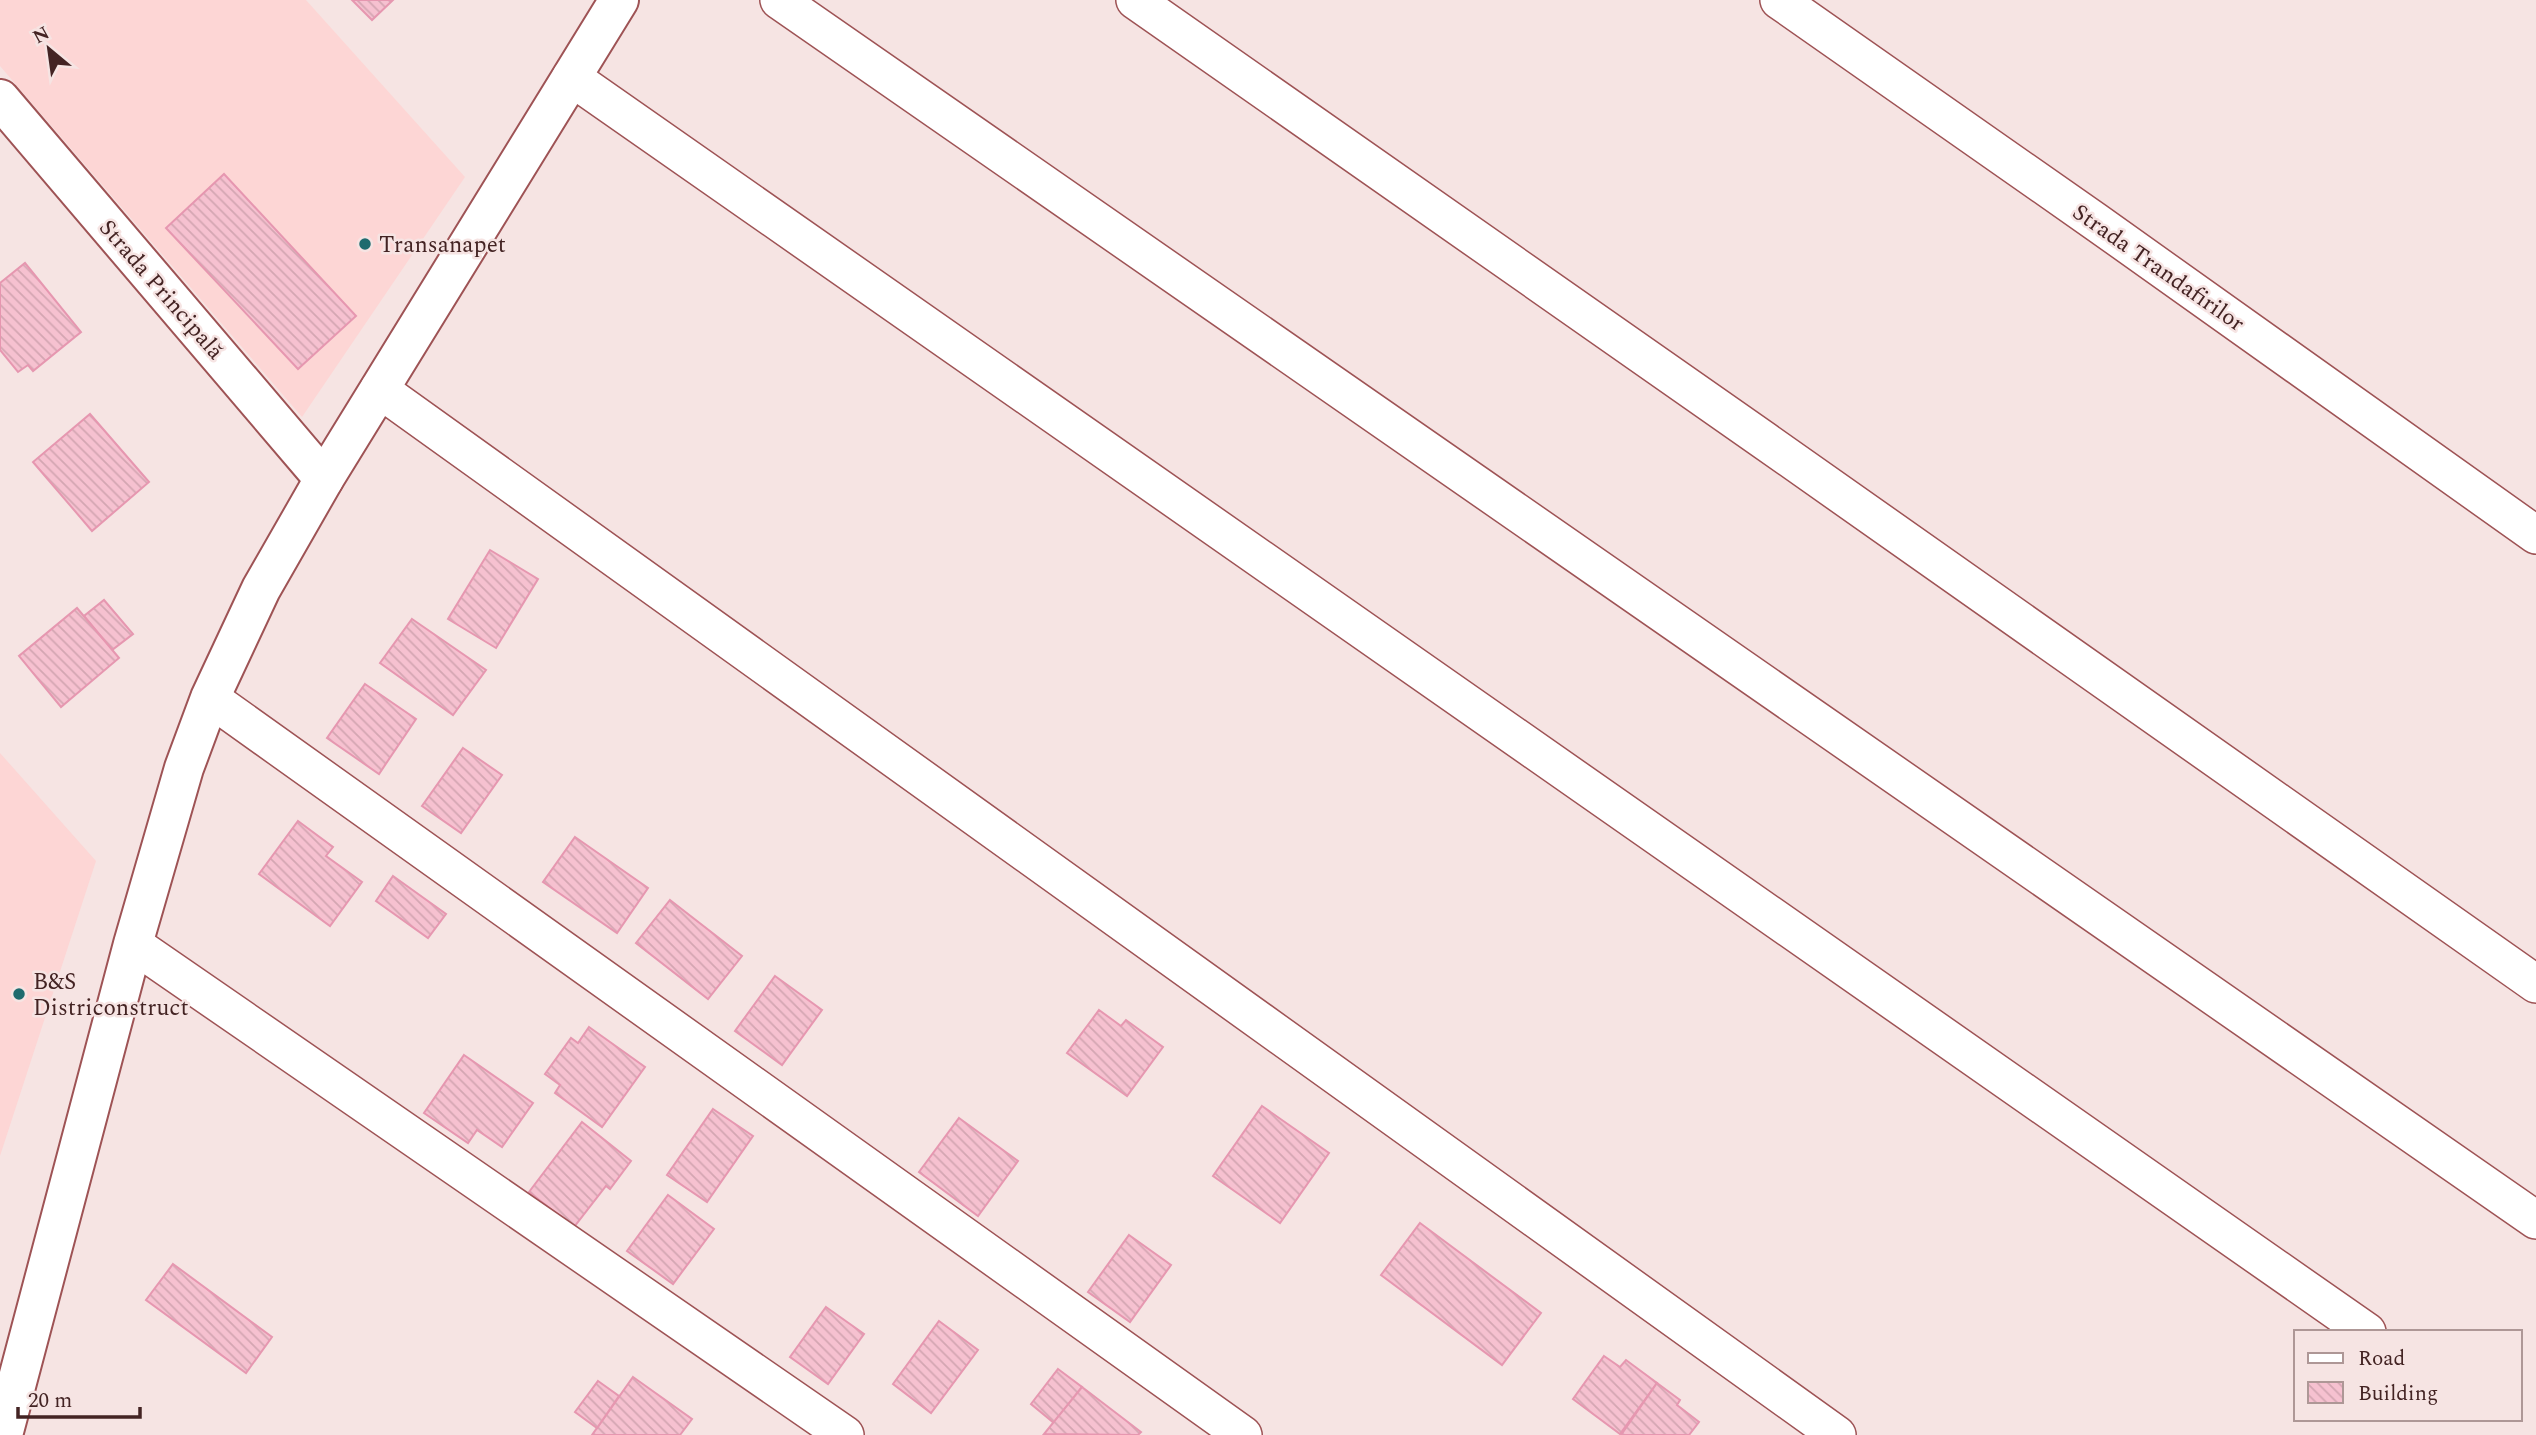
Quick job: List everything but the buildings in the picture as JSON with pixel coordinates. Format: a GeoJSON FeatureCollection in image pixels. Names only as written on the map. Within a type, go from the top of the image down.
{"type":"FeatureCollection","features":[{"type":"Feature","properties":{"kind":"main road"},"geometry":{"type":"LineString","coordinates":[[3,1435],[133,944],[184,768],[210,698],[261,589],[324,479],[619,0]]}},
{"type":"Feature","properties":{"kind":"main road","name":"Strada Principală"},"geometry":{"type":"LineString","coordinates":[[0,99],[324,479]]}},
{"type":"Feature","properties":{"kind":"street"},"geometry":{"type":"LineString","coordinates":[[779,0],[2536,1220]]}},
{"type":"Feature","properties":{"kind":"street"},"geometry":{"type":"LineString","coordinates":[[1135,0],[2536,984]]}},
{"type":"Feature","properties":{"kind":"street","name":"Strada Trandafirilor"},"geometry":{"type":"LineString","coordinates":[[1779,0],[2536,536]]}},
{"type":"Feature","properties":{"kind":"street"},"geometry":{"type":"LineString","coordinates":[[571,78],[2364,1330]]}},
{"type":"Feature","properties":{"kind":"street"},"geometry":{"type":"LineString","coordinates":[[379,389],[1837,1435]]}},
{"type":"Feature","properties":{"kind":"street"},"geometry":{"type":"LineString","coordinates":[[210,698],[1243,1435]]}},
{"type":"Feature","properties":{"kind":"street"},"geometry":{"type":"LineString","coordinates":[[133,944],[845,1435]]}},
{"type":"Feature","properties":{"kind":"shaded area"},"geometry":{"type":"Polygon","coordinates":[[[0,0],[306,0],[465,177],[302,417],[0,66],[0,0]]]}},
{"type":"Feature","properties":{"kind":"shaded area"},"geometry":{"type":"Polygon","coordinates":[[[0,753],[96,861],[0,1156],[0,753]]]}},
{"type":"Feature","properties":{"kind":"place","name":"Transanapet"},"geometry":{"type":"Point","coordinates":[365,244]}},
{"type":"Feature","properties":{"kind":"place","name":"B&S Districonstruct"},"geometry":{"type":"Point","coordinates":[19,994]}}]}
